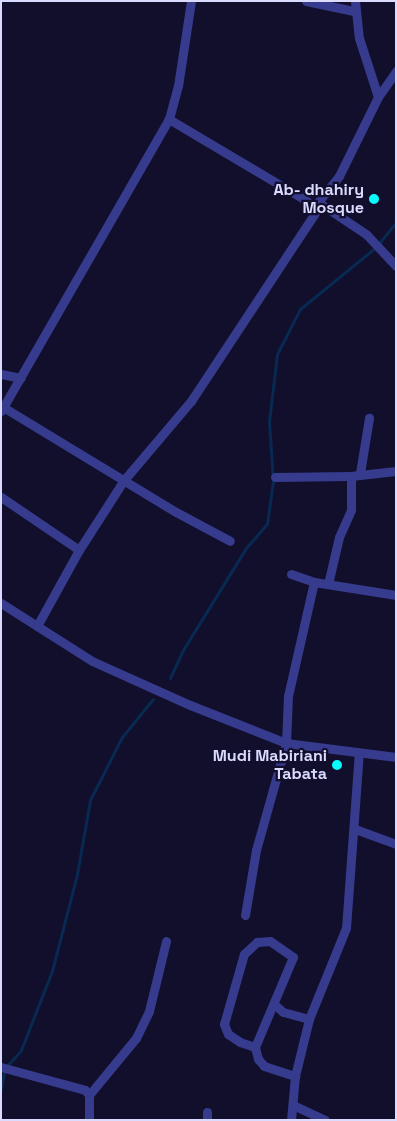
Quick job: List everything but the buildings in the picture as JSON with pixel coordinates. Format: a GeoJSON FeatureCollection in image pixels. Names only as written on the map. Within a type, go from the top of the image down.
{"type":"FeatureCollection","features":[{"type":"Feature","properties":{"kind":"street"},"geometry":{"type":"LineString","coordinates":[[191,1],[178,86],[169,119],[2,409],[230,541]]}},
{"type":"Feature","properties":{"kind":"street"},"geometry":{"type":"LineString","coordinates":[[306,1],[354,11]]}},
{"type":"Feature","properties":{"kind":"street"},"geometry":{"type":"LineString","coordinates":[[355,1],[354,11],[365,60],[378,97]]}},
{"type":"Feature","properties":{"kind":"street"},"geometry":{"type":"LineString","coordinates":[[37,626],[79,550],[124,480],[191,401],[275,270],[313,219],[316,204],[355,149],[378,97],[396,71]]}},
{"type":"Feature","properties":{"kind":"street"},"geometry":{"type":"LineString","coordinates":[[169,119],[366,234],[396,266]]}},
{"type":"Feature","properties":{"kind":"street"},"geometry":{"type":"LineString","coordinates":[[1,374],[21,378]]}},
{"type":"Feature","properties":{"kind":"street"},"geometry":{"type":"LineString","coordinates":[[328,584],[339,537],[351,510],[356,474],[369,418]]}},
{"type":"Feature","properties":{"kind":"street"},"geometry":{"type":"LineString","coordinates":[[275,477],[396,471]]}},
{"type":"Feature","properties":{"kind":"street"},"geometry":{"type":"LineString","coordinates":[[1,497],[79,550]]}},
{"type":"Feature","properties":{"kind":"street"},"geometry":{"type":"LineString","coordinates":[[291,574],[314,582],[396,595]]}},
{"type":"Feature","properties":{"kind":"street"},"geometry":{"type":"LineString","coordinates":[[245,915],[256,850],[286,743],[288,696],[314,582]]}},
{"type":"Feature","properties":{"kind":"street"},"geometry":{"type":"LineString","coordinates":[[1,603],[92,661],[286,743],[396,757]]}},
{"type":"Feature","properties":{"kind":"street"},"geometry":{"type":"LineString","coordinates":[[290,1120],[295,1076],[309,1019],[346,928],[355,830],[359,752]]}},
{"type":"Feature","properties":{"kind":"street"},"geometry":{"type":"LineString","coordinates":[[355,830],[396,844]]}},
{"type":"Feature","properties":{"kind":"street"},"geometry":{"type":"LineString","coordinates":[[89,1120],[89,1094],[136,1038],[149,1011],[166,941]]}},
{"type":"Feature","properties":{"kind":"street"},"geometry":{"type":"LineString","coordinates":[[255,1046],[240,1042],[228,1034],[224,1024],[244,954],[257,942],[270,941],[292,957],[255,1046],[258,1059],[264,1066],[295,1076]]}},
{"type":"Feature","properties":{"kind":"street"},"geometry":{"type":"LineString","coordinates":[[274,1004],[283,1012],[309,1019]]}},
{"type":"Feature","properties":{"kind":"street"},"geometry":{"type":"LineString","coordinates":[[1,1067],[83,1088],[89,1094]]}},
{"type":"Feature","properties":{"kind":"street"},"geometry":{"type":"LineString","coordinates":[[293,1104],[325,1120]]}},
{"type":"Feature","properties":{"kind":"waterway"},"geometry":{"type":"LineString","coordinates":[[170,678],[183,650],[246,548],[267,524],[273,481],[269,422],[277,354],[300,309],[376,247],[396,222]]}},
{"type":"Feature","properties":{"kind":"waterway"},"geometry":{"type":"LineString","coordinates":[[1,1088],[5,1068],[21,1050],[52,971],[77,874],[90,800],[122,737],[153,699]]}},
{"type":"Feature","properties":{"kind":"place","name":"Ab- dhahiry Mosque"},"geometry":{"type":"Point","coordinates":[374,199]}},
{"type":"Feature","properties":{"kind":"place","name":"Mudi Mabiriani Tabata"},"geometry":{"type":"Point","coordinates":[337,765]}}]}
